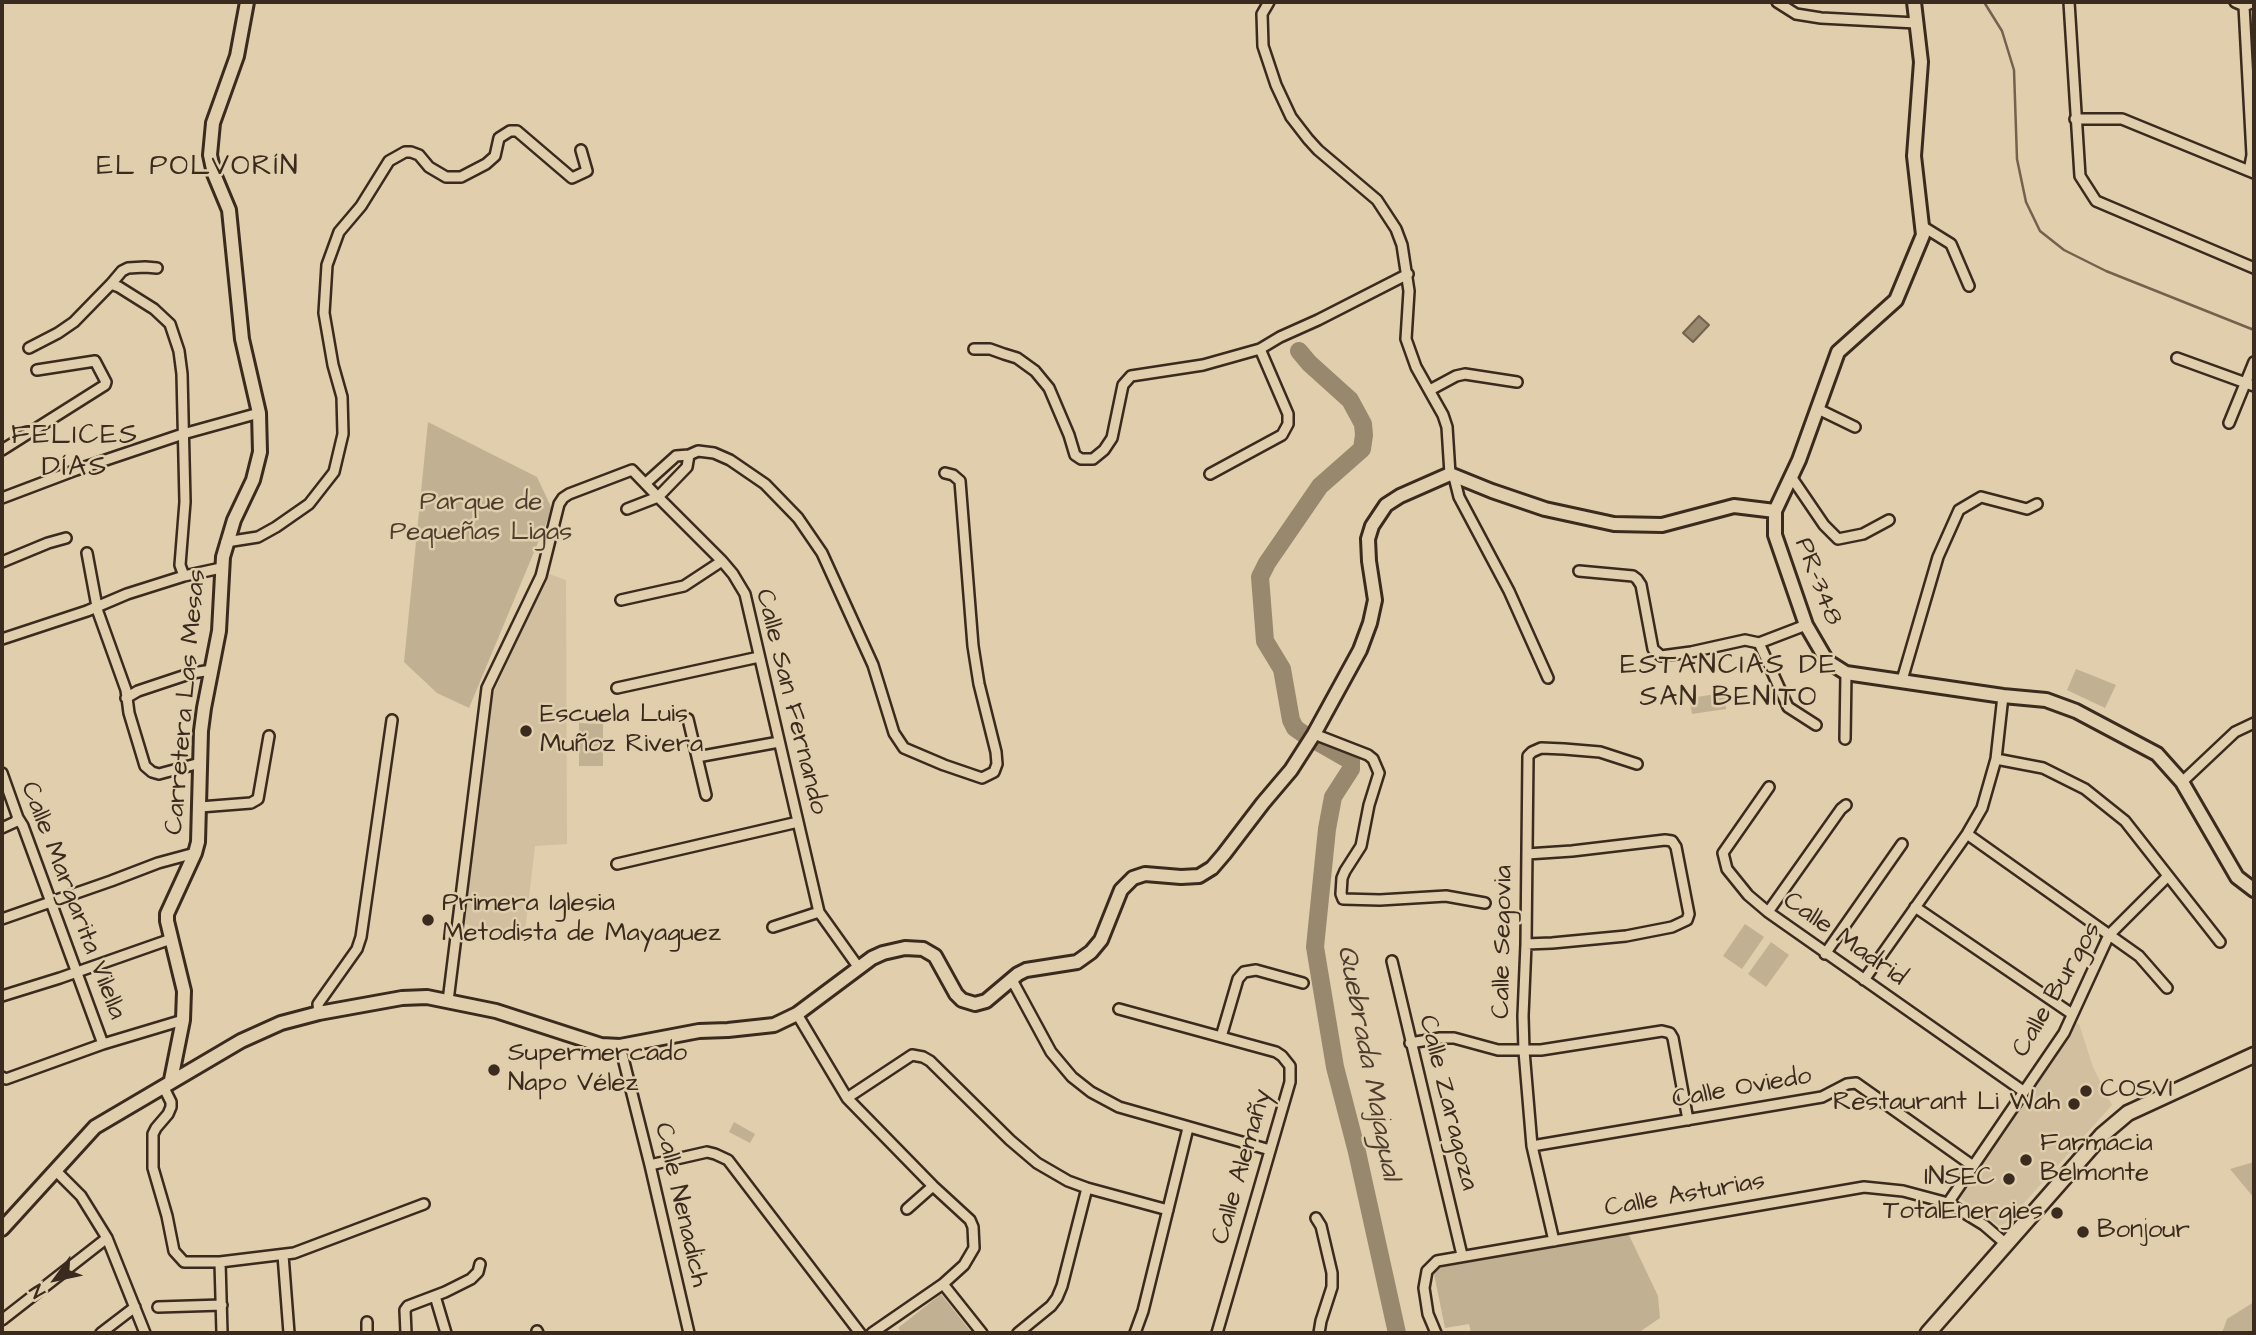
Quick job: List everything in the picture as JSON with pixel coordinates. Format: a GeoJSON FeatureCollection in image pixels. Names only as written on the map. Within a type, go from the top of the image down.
{"type":"FeatureCollection","features":[{"type":"Feature","properties":{"kind":"main road"},"geometry":{"type":"LineString","coordinates":[[1928,1333],[2102,1135],[2128,1113],[2254,1055]]}},
{"type":"Feature","properties":{"kind":"street","name":"Carretera Las Mesas"},"geometry":{"type":"LineString","coordinates":[[167,1083],[183,1020],[181,977],[167,914],[195,853],[200,829],[200,763],[204,708],[219,631],[221,568],[226,542],[257,466],[260,452],[259,413],[242,339],[229,210],[214,174],[210,155],[213,123],[237,56],[247,2]]}},
{"type":"Feature","properties":{"kind":"street"},"geometry":{"type":"LineString","coordinates":[[1269,2],[1262,14],[1263,46],[1284,103],[1308,139],[1377,200],[1396,229],[1408,274],[1406,339],[1416,367],[1443,415],[1447,427],[1452,475],[1459,497],[1509,591],[1548,678]]}},
{"type":"Feature","properties":{"kind":"street"},"geometry":{"type":"LineString","coordinates":[[1777,2],[1797,14],[1809,16],[1916,23]]}},
{"type":"Feature","properties":{"kind":"street","name":"PR-348"},"geometry":{"type":"LineString","coordinates":[[1846,673],[1828,661],[1806,625],[1775,535],[1775,511],[1792,478],[1839,352],[1896,300],[1923,235],[1914,156],[1921,62],[1914,2]]}},
{"type":"Feature","properties":{"kind":"street"},"geometry":{"type":"LineString","coordinates":[[2069,2],[2080,176],[2096,201],[2254,268]]}},
{"type":"Feature","properties":{"kind":"street"},"geometry":{"type":"LineString","coordinates":[[2075,119],[2122,119],[2251,172],[2252,155],[2240,4],[2254,2]]}},
{"type":"Feature","properties":{"kind":"street"},"geometry":{"type":"LineString","coordinates":[[226,542],[258,537],[283,523],[309,504],[334,472],[343,434],[342,397],[324,313],[327,265],[339,232],[361,206],[389,161],[404,152],[411,152],[419,155],[429,167],[446,177],[461,177],[495,156],[499,138],[510,131],[517,131],[572,178],[587,171],[581,150]]}},
{"type":"Feature","properties":{"kind":"street"},"geometry":{"type":"LineString","coordinates":[[1922,226],[1951,244],[1969,286]]}},
{"type":"Feature","properties":{"kind":"street"},"geometry":{"type":"LineString","coordinates":[[29,348],[58,333],[84,313],[122,271],[128,268],[157,268]]}},
{"type":"Feature","properties":{"kind":"street"},"geometry":{"type":"LineString","coordinates":[[974,349],[990,349],[1017,358],[1044,379],[1069,435],[1074,456],[1086,460],[1098,455],[1112,438],[1123,385],[1131,376],[1203,365],[1260,349],[1408,274]]}},
{"type":"Feature","properties":{"kind":"street"},"geometry":{"type":"LineString","coordinates":[[111,284],[154,309],[173,329],[181,362],[185,502],[180,565],[184,576]]}},
{"type":"Feature","properties":{"kind":"street"},"geometry":{"type":"LineString","coordinates":[[1210,474],[1282,435],[1286,430],[1288,414],[1260,349]]}},
{"type":"Feature","properties":{"kind":"street"},"geometry":{"type":"LineString","coordinates":[[2177,358],[2250,384]]}},
{"type":"Feature","properties":{"kind":"street"},"geometry":{"type":"LineString","coordinates":[[2,450],[106,382],[95,361],[37,370]]}},
{"type":"Feature","properties":{"kind":"street"},"geometry":{"type":"LineString","coordinates":[[2229,423],[2250,384],[2254,362]]}},
{"type":"Feature","properties":{"kind":"street"},"geometry":{"type":"LineString","coordinates":[[1430,390],[1465,374],[1517,382]]}},
{"type":"Feature","properties":{"kind":"street"},"geometry":{"type":"LineString","coordinates":[[1818,409],[1856,428]]}},
{"type":"Feature","properties":{"kind":"street"},"geometry":{"type":"LineString","coordinates":[[2,498],[183,434],[259,413]]}},
{"type":"Feature","properties":{"kind":"street"},"geometry":{"type":"LineString","coordinates":[[448,1001],[487,688],[541,576],[559,504],[563,498],[632,470],[646,484],[676,456],[705,451],[730,460],[765,484],[783,501],[822,553],[873,665],[894,733],[904,748],[982,778],[994,772],[997,764],[996,752],[979,684],[973,646],[960,481],[945,473]]}},
{"type":"Feature","properties":{"kind":"street"},"geometry":{"type":"LineString","coordinates":[[627,509],[658,497],[687,467],[689,455]]}},
{"type":"Feature","properties":{"kind":"street"},"geometry":{"type":"LineString","coordinates":[[2,1228],[89,1131],[241,1041],[281,1023],[319,1013],[426,997],[496,1011],[601,1045],[620,1046],[699,1031],[774,1025],[797,1014],[859,968],[894,949],[923,949],[936,956],[956,994],[962,1000],[975,1004],[986,1001],[1026,970],[1077,962],[1091,953],[1101,940],[1121,890],[1133,878],[1145,874],[1192,877],[1206,873],[1224,854],[1291,770],[1360,650],[1375,600],[1368,539],[1372,526],[1387,505],[1400,496],[1452,475],[1545,509],[1614,524],[1662,525],[1734,506],[1775,511]]}},
{"type":"Feature","properties":{"kind":"street"},"geometry":{"type":"LineString","coordinates":[[1792,478],[1824,525],[1838,539],[1863,534],[1889,520]]}},
{"type":"Feature","properties":{"kind":"street","name":"Calle San Fernando"},"geometry":{"type":"LineString","coordinates":[[646,484],[722,561],[745,594],[819,912],[859,968]]}},
{"type":"Feature","properties":{"kind":"street"},"geometry":{"type":"LineString","coordinates":[[1902,680],[1938,557],[1959,510],[1981,497],[2027,509],[2037,504]]}},
{"type":"Feature","properties":{"kind":"street"},"geometry":{"type":"LineString","coordinates":[[2,562],[66,538]]}},
{"type":"Feature","properties":{"kind":"street"},"geometry":{"type":"LineString","coordinates":[[87,553],[96,606],[125,690],[145,766],[155,773],[200,763]]}},
{"type":"Feature","properties":{"kind":"street"},"geometry":{"type":"LineString","coordinates":[[621,600],[684,586],[722,561]]}},
{"type":"Feature","properties":{"kind":"street"},"geometry":{"type":"LineString","coordinates":[[2,639],[127,593],[221,568]]}},
{"type":"Feature","properties":{"kind":"street"},"geometry":{"type":"LineString","coordinates":[[1579,571],[1633,576],[1637,579],[1641,585],[1653,649],[1661,656],[1745,640],[1759,643],[1806,625]]}},
{"type":"Feature","properties":{"kind":"street"},"geometry":{"type":"LineString","coordinates":[[1759,643],[1788,706],[1816,725]]}},
{"type":"Feature","properties":{"kind":"street"},"geometry":{"type":"LineString","coordinates":[[617,688],[759,657]]}},
{"type":"Feature","properties":{"kind":"street"},"geometry":{"type":"LineString","coordinates":[[126,698],[138,691],[191,673],[212,670]]}},
{"type":"Feature","properties":{"kind":"street"},"geometry":{"type":"LineString","coordinates":[[1845,739],[1846,673],[2046,700],[2076,711],[2157,754],[2182,782],[2237,877],[2254,890]]}},
{"type":"Feature","properties":{"kind":"street"},"geometry":{"type":"LineString","coordinates":[[1864,980],[1967,834],[1982,808],[1996,759],[2003,696]]}},
{"type":"Feature","properties":{"kind":"street"},"geometry":{"type":"LineString","coordinates":[[688,719],[706,795]]}},
{"type":"Feature","properties":{"kind":"street"},"geometry":{"type":"LineString","coordinates":[[319,1013],[318,1004],[357,948],[361,937],[392,720]]}},
{"type":"Feature","properties":{"kind":"street"},"geometry":{"type":"LineString","coordinates":[[2182,782],[2235,732],[2254,723]]}},
{"type":"Feature","properties":{"kind":"street"},"geometry":{"type":"LineString","coordinates":[[1314,734],[1368,755],[1379,773],[1361,846],[1342,878],[1342,898],[1380,900],[1446,896],[1486,903]]}},
{"type":"Feature","properties":{"kind":"street"},"geometry":{"type":"LineString","coordinates":[[200,807],[251,803],[258,799],[269,736]]}},
{"type":"Feature","properties":{"kind":"street"},"geometry":{"type":"LineString","coordinates":[[697,757],[779,742]]}},
{"type":"Feature","properties":{"kind":"street","name":"Calle Segovia"},"geometry":{"type":"LineString","coordinates":[[1554,1241],[1532,1146],[1524,1051],[1528,756],[1541,748],[1586,750],[1637,764]]}},
{"type":"Feature","properties":{"kind":"street"},"geometry":{"type":"LineString","coordinates":[[1996,759],[2043,768],[2085,789],[2125,821],[2220,942]]}},
{"type":"Feature","properties":{"kind":"street","name":"Calle Margarita Vilella"},"geometry":{"type":"LineString","coordinates":[[2,773],[103,1044]]}},
{"type":"Feature","properties":{"kind":"street","name":"Calle Madrid"},"geometry":{"type":"LineString","coordinates":[[1769,787],[1723,853],[1727,869],[1748,895],[1825,954],[2023,1091]]}},
{"type":"Feature","properties":{"kind":"street"},"geometry":{"type":"LineString","coordinates":[[1768,912],[1846,805]]}},
{"type":"Feature","properties":{"kind":"street"},"geometry":{"type":"LineString","coordinates":[[2,828],[18,818]]}},
{"type":"Feature","properties":{"kind":"street"},"geometry":{"type":"LineString","coordinates":[[617,864],[798,822]]}},
{"type":"Feature","properties":{"kind":"street"},"geometry":{"type":"LineString","coordinates":[[1967,834],[2138,956],[2167,988]]}},
{"type":"Feature","properties":{"kind":"street"},"geometry":{"type":"LineString","coordinates":[[1526,944],[1626,936],[1672,927],[1687,920],[1689,914],[1672,841],[1665,839],[1527,854]]}},
{"type":"Feature","properties":{"kind":"street"},"geometry":{"type":"LineString","coordinates":[[1825,954],[1902,844]]}},
{"type":"Feature","properties":{"kind":"street"},"geometry":{"type":"LineString","coordinates":[[2,919],[158,863],[195,853]]}},
{"type":"Feature","properties":{"kind":"street","name":"Calle Burgos"},"geometry":{"type":"LineString","coordinates":[[1948,1203],[2064,1033],[2109,935],[2168,876]]}},
{"type":"Feature","properties":{"kind":"street"},"geometry":{"type":"LineString","coordinates":[[1915,907],[2072,1014]]}},
{"type":"Feature","properties":{"kind":"street"},"geometry":{"type":"LineString","coordinates":[[773,928],[819,912]]}},
{"type":"Feature","properties":{"kind":"street"},"geometry":{"type":"LineString","coordinates":[[2,996],[171,939]]}},
{"type":"Feature","properties":{"kind":"street","name":"Calle Zaragoza"},"geometry":{"type":"LineString","coordinates":[[1392,961],[1462,1255]]}},
{"type":"Feature","properties":{"kind":"street"},"geometry":{"type":"LineString","coordinates":[[1221,1037],[1238,979],[1244,972],[1256,970],[1303,983]]}},
{"type":"Feature","properties":{"kind":"street"},"geometry":{"type":"LineString","coordinates":[[1012,979],[1051,1052],[1081,1085],[1119,1107],[1270,1150]]}},
{"type":"Feature","properties":{"kind":"street","name":"Calle Alemañy"},"geometry":{"type":"LineString","coordinates":[[1119,1009],[1276,1052],[1290,1066],[1290,1082],[1217,1333]]}},
{"type":"Feature","properties":{"kind":"street"},"geometry":{"type":"LineString","coordinates":[[797,1014],[847,1098],[970,1220],[975,1235],[974,1248],[964,1265],[943,1284],[872,1333]]}},
{"type":"Feature","properties":{"kind":"street"},"geometry":{"type":"LineString","coordinates":[[2,1077],[6,1079],[103,1044],[183,1020]]}},
{"type":"Feature","properties":{"kind":"street"},"geometry":{"type":"LineString","coordinates":[[1410,1043],[1454,1038],[1498,1050],[1524,1051],[1662,1031],[1670,1033],[1688,1120]]}},
{"type":"Feature","properties":{"kind":"street","name":"Calle Nenadich"},"geometry":{"type":"LineString","coordinates":[[620,1046],[689,1333]]}},
{"type":"Feature","properties":{"kind":"street"},"geometry":{"type":"LineString","coordinates":[[847,1098],[912,1055],[923,1057],[1023,1153],[1055,1174],[1087,1188],[1168,1210]]}},
{"type":"Feature","properties":{"kind":"street"},"geometry":{"type":"LineString","coordinates":[[167,1083],[171,1107],[169,1114],[153,1134],[152,1158],[174,1251],[184,1262],[220,1262],[283,1255],[321,1244],[424,1204]]}},
{"type":"Feature","properties":{"kind":"street","name":"Calle Oviedo"},"geometry":{"type":"LineString","coordinates":[[1532,1146],[1822,1097],[1847,1084],[1856,1083],[1973,1166]]}},
{"type":"Feature","properties":{"kind":"street"},"geometry":{"type":"LineString","coordinates":[[1135,1333],[1143,1311],[1188,1128]]}},
{"type":"Feature","properties":{"kind":"street"},"geometry":{"type":"LineString","coordinates":[[650,1165],[707,1153],[728,1160],[860,1333]]}},
{"type":"Feature","properties":{"kind":"street"},"geometry":{"type":"LineString","coordinates":[[55,1170],[80,1196],[107,1238],[145,1333]]}},
{"type":"Feature","properties":{"kind":"street"},"geometry":{"type":"LineString","coordinates":[[907,1209],[933,1186]]}},
{"type":"Feature","properties":{"kind":"street","name":"Calle Asturias"},"geometry":{"type":"LineString","coordinates":[[1436,1333],[1425,1298],[1424,1279],[1426,1271],[1437,1261],[1864,1187],[1903,1191],[1948,1203],[1984,1224],[2006,1244]]}},
{"type":"Feature","properties":{"kind":"street"},"geometry":{"type":"LineString","coordinates":[[1018,1333],[1057,1298],[1087,1188]]}},
{"type":"Feature","properties":{"kind":"street"},"geometry":{"type":"LineString","coordinates":[[1316,1218],[1321,1226],[1332,1273],[1332,1287],[1320,1333]]}},
{"type":"Feature","properties":{"kind":"street"},"geometry":{"type":"LineString","coordinates":[[2,1320],[107,1238]]}},
{"type":"Feature","properties":{"kind":"street"},"geometry":{"type":"LineString","coordinates":[[283,1255],[289,1333]]}},
{"type":"Feature","properties":{"kind":"street"},"geometry":{"type":"LineString","coordinates":[[220,1262],[222,1333]]}},
{"type":"Feature","properties":{"kind":"street"},"geometry":{"type":"LineString","coordinates":[[406,1333],[406,1307],[471,1279],[478,1272],[480,1264]]}},
{"type":"Feature","properties":{"kind":"street"},"geometry":{"type":"LineString","coordinates":[[943,1284],[982,1333]]}},
{"type":"Feature","properties":{"kind":"street"},"geometry":{"type":"LineString","coordinates":[[435,1296],[446,1333]]}},
{"type":"Feature","properties":{"kind":"street"},"geometry":{"type":"LineString","coordinates":[[158,1307],[222,1305]]}},
{"type":"Feature","properties":{"kind":"street"},"geometry":{"type":"LineString","coordinates":[[101,1333],[135,1307]]}},
{"type":"Feature","properties":{"kind":"street"},"geometry":{"type":"LineString","coordinates":[[367,1322],[367,1333]]}},
{"type":"Feature","properties":{"kind":"shaded area"},"geometry":{"type":"Polygon","coordinates":[[[1699,316],[1709,325],[1693,342],[1683,333],[1699,316]]]}},
{"type":"Feature","properties":{"kind":"shaded area"},"geometry":{"type":"Polygon","coordinates":[[[546,573],[566,580],[567,844],[535,846],[524,940],[465,924],[490,700],[546,573]]]}},
{"type":"Feature","properties":{"kind":"shaded area"},"geometry":{"type":"Polygon","coordinates":[[[2076,1023],[2079,1024],[2093,1067],[2112,1105],[2006,1223],[1999,1226],[1960,1198],[1960,1194],[2076,1023]]]}},
{"type":"Feature","properties":{"kind":"green space","name":"Parque de Pequeñas Ligas"},"geometry":{"type":"Polygon","coordinates":[[[428,422],[537,477],[552,509],[469,708],[437,693],[404,662],[428,422]]]}},
{"type":"Feature","properties":{"kind":"green space"},"geometry":{"type":"Polygon","coordinates":[[[2076,669],[2116,685],[2105,708],[2067,690],[2076,669]]]}},
{"type":"Feature","properties":{"kind":"green space"},"geometry":{"type":"Polygon","coordinates":[[[1724,693],[1726,709],[1692,714],[1689,698],[1724,693]]]}},
{"type":"Feature","properties":{"kind":"green space"},"geometry":{"type":"Polygon","coordinates":[[[579,723],[603,724],[603,766],[579,766],[579,723]]]}},
{"type":"Feature","properties":{"kind":"green space"},"geometry":{"type":"Polygon","coordinates":[[[1745,924],[1764,937],[1742,969],[1723,956],[1745,924]]]}},
{"type":"Feature","properties":{"kind":"green space"},"geometry":{"type":"Polygon","coordinates":[[[1771,942],[1789,955],[1766,987],[1748,974],[1771,942]]]}},
{"type":"Feature","properties":{"kind":"green space"},"geometry":{"type":"Polygon","coordinates":[[[734,1122],[755,1134],[750,1143],[729,1132],[734,1122]]]}},
{"type":"Feature","properties":{"kind":"green space"},"geometry":{"type":"Polygon","coordinates":[[[2254,1162],[2254,1198],[2230,1169],[2254,1162]]]}},
{"type":"Feature","properties":{"kind":"green space"},"geometry":{"type":"Polygon","coordinates":[[[1628,1233],[1658,1296],[1660,1318],[1638,1333],[1471,1333],[1469,1324],[1445,1328],[1433,1269],[1628,1233]]]}},
{"type":"Feature","properties":{"kind":"green space"},"geometry":{"type":"Polygon","coordinates":[[[941,1294],[972,1333],[902,1333],[898,1328],[941,1294]]]}},
{"type":"Feature","properties":{"kind":"green space"},"geometry":{"type":"Polygon","coordinates":[[[2254,1302],[2254,1333],[2222,1333],[2227,1319],[2254,1302]]]}},
{"type":"Feature","properties":{"kind":"waterway"},"geometry":{"type":"LineString","coordinates":[[1984,2],[2002,31],[2014,70],[2017,159],[2026,202],[2040,231],[2064,250],[2106,271],[2254,330]]}},
{"type":"Feature","properties":{"kind":"waterway","name":"Quebrada Majagual"},"geometry":{"type":"LineString","coordinates":[[1299,351],[1350,400],[1363,424],[1364,435],[1362,449],[1320,486],[1260,577],[1265,641],[1282,669],[1291,720],[1295,728],[1305,735]]}},
{"type":"Feature","properties":{"kind":"waterway","name":"Quebrada Majagual"},"geometry":{"type":"LineString","coordinates":[[1316,741],[1351,761],[1351,769],[1333,797],[1327,829],[1315,947],[1335,1067],[1357,1152],[1397,1333]]}},
{"type":"Feature","properties":{"kind":"place","name":"Escuela Luis Muñoz Rivera"},"geometry":{"type":"Point","coordinates":[526,731]}},
{"type":"Feature","properties":{"kind":"place","name":"Primera Iglesia Metodista de Mayaguez"},"geometry":{"type":"Point","coordinates":[428,920]}},
{"type":"Feature","properties":{"kind":"place","name":"Supermercado Napo Vélez"},"geometry":{"type":"Point","coordinates":[494,1070]}},
{"type":"Feature","properties":{"kind":"place","name":"COSVI"},"geometry":{"type":"Point","coordinates":[2086,1091]}},
{"type":"Feature","properties":{"kind":"place","name":"Restaurant Li Wah"},"geometry":{"type":"Point","coordinates":[2074,1104]}},
{"type":"Feature","properties":{"kind":"place","name":"Farmacia Belmonte"},"geometry":{"type":"Point","coordinates":[2026,1160]}},
{"type":"Feature","properties":{"kind":"place","name":"INSEC"},"geometry":{"type":"Point","coordinates":[2009,1179]}},
{"type":"Feature","properties":{"kind":"place","name":"TotalEnergies"},"geometry":{"type":"Point","coordinates":[2057,1213]}},
{"type":"Feature","properties":{"kind":"place","name":"Bonjour"},"geometry":{"type":"Point","coordinates":[2083,1232]}},
{"type":"Feature","properties":{"kind":"district","name":"EL POLVORÍN"},"geometry":{"type":"Point","coordinates":[198,168]}},
{"type":"Feature","properties":{"kind":"district","name":"FELICES DÍAS"},"geometry":{"type":"Point","coordinates":[75,453]}},
{"type":"Feature","properties":{"kind":"district","name":"ESTANCIAS DE SAN BENITO"},"geometry":{"type":"Point","coordinates":[1729,683]}}]}
